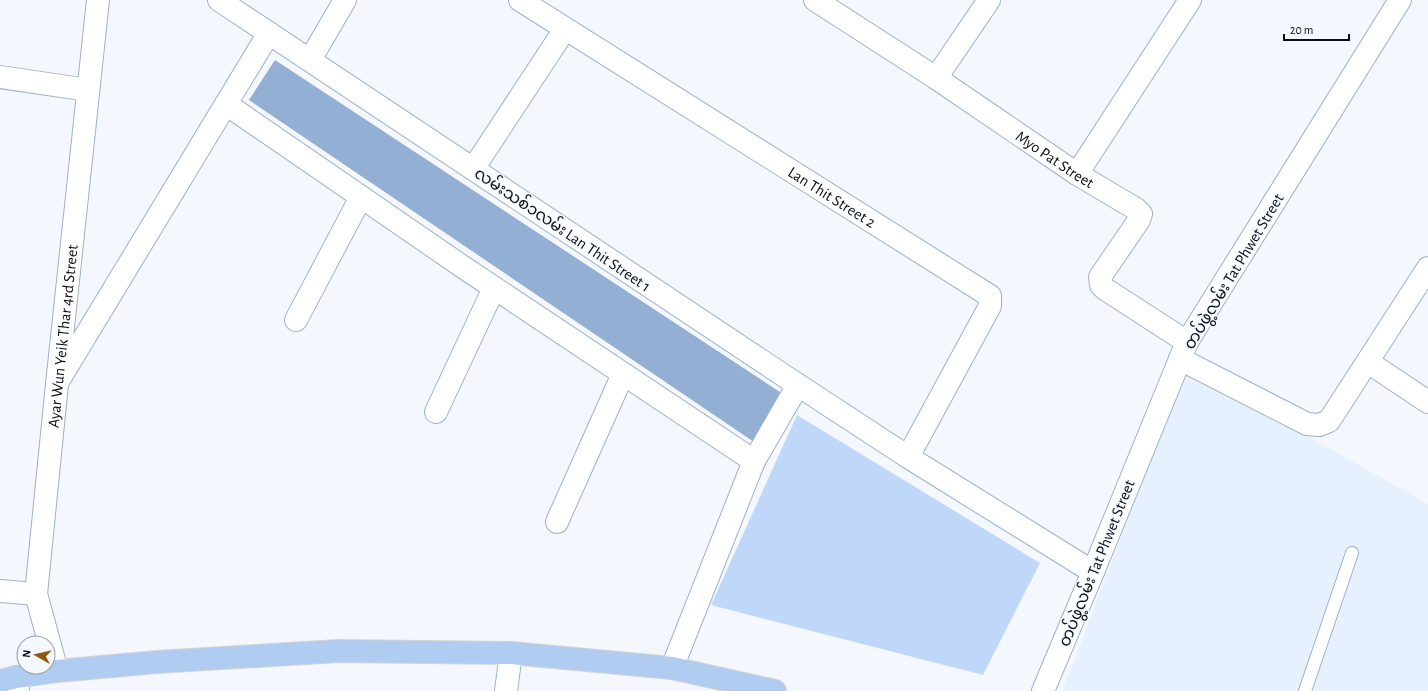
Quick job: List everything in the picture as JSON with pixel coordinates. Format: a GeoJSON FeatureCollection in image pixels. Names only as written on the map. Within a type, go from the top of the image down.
{"type":"FeatureCollection","features":[{"type":"Feature","properties":{"kind":"main road"},"geometry":{"type":"LineString","coordinates":[[11,683],[57,671],[157,662],[339,651],[512,653],[672,668],[775,691]]}},
{"type":"Feature","properties":{"kind":"street","name":"Ayar Wun Yeik Thar 4rd Street"},"geometry":{"type":"LineString","coordinates":[[57,671],[36,594],[56,384],[98,0]]}},
{"type":"Feature","properties":{"kind":"street","name":"လမ်းသစ်၁လမ်း Lan Thit Street 1"},"geometry":{"type":"LineString","coordinates":[[219,0],[908,457],[1094,572]]}},
{"type":"Feature","properties":{"kind":"street"},"geometry":{"type":"LineString","coordinates":[[310,60],[345,0]]}},
{"type":"Feature","properties":{"kind":"street","name":"Lan Thit Street 2"},"geometry":{"type":"LineString","coordinates":[[520,0],[990,296],[990,306],[908,457]]}},
{"type":"Feature","properties":{"kind":"street","name":"Myo Pat Street"},"geometry":{"type":"LineString","coordinates":[[815,0],[936,78],[1077,174],[1136,209],[1141,214],[1139,220],[1100,278],[1101,285],[1183,350]]}},
{"type":"Feature","properties":{"kind":"street"},"geometry":{"type":"LineString","coordinates":[[936,78],[988,0]]}},
{"type":"Feature","properties":{"kind":"street"},"geometry":{"type":"LineString","coordinates":[[1077,174],[1190,0]]}},
{"type":"Feature","properties":{"kind":"street","name":"တပ်ဖွဲ့လမ်း Tat Phwet Street"},"geometry":{"type":"LineString","coordinates":[[1043,691],[1094,572],[1183,350],[1400,0]]}},
{"type":"Feature","properties":{"kind":"street"},"geometry":{"type":"LineString","coordinates":[[473,169],[566,29]]}},
{"type":"Feature","properties":{"kind":"street"},"geometry":{"type":"LineString","coordinates":[[56,384],[269,33]]}},
{"type":"Feature","properties":{"kind":"street"},"geometry":{"type":"LineString","coordinates":[[0,77],[88,90]]}},
{"type":"Feature","properties":{"kind":"street"},"geometry":{"type":"LineString","coordinates":[[226,104],[494,288],[754,461]]}},
{"type":"Feature","properties":{"kind":"street"},"geometry":{"type":"LineString","coordinates":[[296,320],[361,197]]}},
{"type":"Feature","properties":{"kind":"street"},"geometry":{"type":"LineString","coordinates":[[1183,350],[1307,424],[1318,425],[1328,421],[1368,362],[1428,268]]}},
{"type":"Feature","properties":{"kind":"street"},"geometry":{"type":"LineString","coordinates":[[436,412],[494,288]]}},
{"type":"Feature","properties":{"kind":"street"},"geometry":{"type":"LineString","coordinates":[[1368,362],[1428,402]]}},
{"type":"Feature","properties":{"kind":"street"},"geometry":{"type":"LineString","coordinates":[[557,522],[623,374]]}},
{"type":"Feature","properties":{"kind":"street"},"geometry":{"type":"LineString","coordinates":[[672,668],[754,461],[798,385]]}},
{"type":"Feature","properties":{"kind":"street"},"geometry":{"type":"LineString","coordinates":[[0,591],[36,594]]}},
{"type":"Feature","properties":{"kind":"street"},"geometry":{"type":"LineString","coordinates":[[506,691],[512,653]]}},
{"type":"Feature","properties":{"kind":"lane"},"geometry":{"type":"LineString","coordinates":[[1305,691],[1352,552]]}},
{"type":"Feature","properties":{"kind":"shaded area"},"geometry":{"type":"Polygon","coordinates":[[[275,60],[780,392],[754,442],[249,100],[275,60]]]}},
{"type":"Feature","properties":{"kind":"shaded area"},"geometry":{"type":"Polygon","coordinates":[[[1185,367],[1428,504],[1428,691],[1063,691],[1185,367]]]}},
{"type":"Feature","properties":{"kind":"shaded area"},"geometry":{"type":"Polygon","coordinates":[[[797,415],[1040,563],[983,675],[711,605],[797,415]]]}}]}
